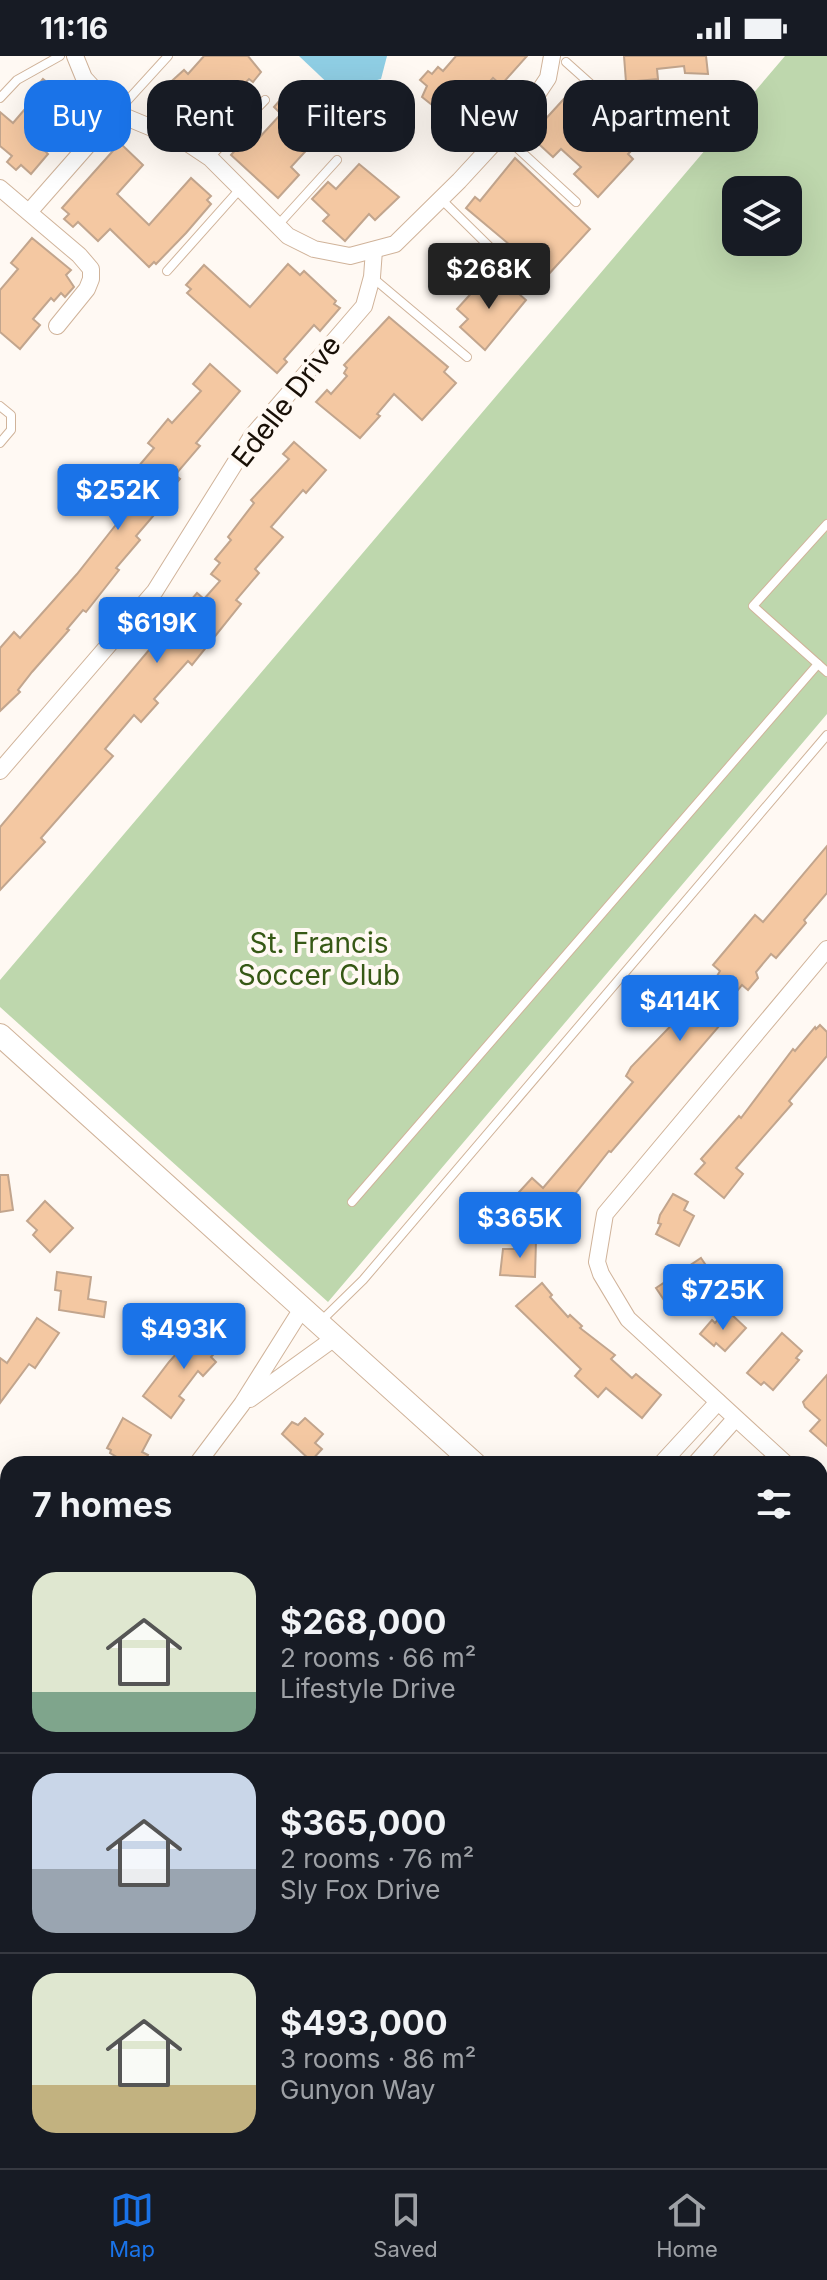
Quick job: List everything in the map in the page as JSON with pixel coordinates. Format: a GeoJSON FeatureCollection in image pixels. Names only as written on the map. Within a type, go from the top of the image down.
{"type":"FeatureCollection","features":[{"type":"Feature","properties":{"kind":"street"},"geometry":{"type":"LineString","coordinates":[[75,56],[86,80]]}},
{"type":"Feature","properties":{"kind":"street"},"geometry":{"type":"LineString","coordinates":[[547,80],[560,59]]}},
{"type":"Feature","properties":{"kind":"street"},"geometry":{"type":"LineString","coordinates":[[131,119],[186,142],[210,158],[288,236],[314,249],[350,256],[395,244],[485,152]]}},
{"type":"Feature","properties":{"kind":"street"},"geometry":{"type":"LineString","coordinates":[[29,212],[82,152]]}},
{"type":"Feature","properties":{"kind":"street"},"geometry":{"type":"LineString","coordinates":[[0,188],[79,255],[91,269],[87,289],[57,326]]}},
{"type":"Feature","properties":{"kind":"street","name":"Edelle Drive"},"geometry":{"type":"LineString","coordinates":[[0,771],[155,591],[252,436],[364,306],[372,277],[374,250]]}},
{"type":"Feature","properties":{"kind":"street"},"geometry":{"type":"LineString","coordinates":[[777,1456],[628,1319],[597,1262],[605,1214],[827,949]]}},
{"type":"Feature","properties":{"kind":"street"},"geometry":{"type":"LineString","coordinates":[[0,1035],[466,1456]]}},
{"type":"Feature","properties":{"kind":"street"},"geometry":{"type":"LineString","coordinates":[[203,1456],[242,1404],[319,1322]]}},
{"type":"Feature","properties":{"kind":"street"},"geometry":{"type":"LineString","coordinates":[[242,1404],[319,1322]]}},
{"type":"Feature","properties":{"kind":"street"},"geometry":{"type":"LineString","coordinates":[[668,1456],[718,1402]]}},
{"type":"Feature","properties":{"kind":"street"},"geometry":{"type":"LineString","coordinates":[[702,1456],[735,1419]]}},
{"type":"Feature","properties":{"kind":"lane"},"geometry":{"type":"LineString","coordinates":[[0,98],[17,80],[60,56]]}},
{"type":"Feature","properties":{"kind":"lane"},"geometry":{"type":"LineString","coordinates":[[131,97],[168,56]]}},
{"type":"Feature","properties":{"kind":"lane"},"geometry":{"type":"LineString","coordinates":[[560,59],[585,80]]}},
{"type":"Feature","properties":{"kind":"lane"},"geometry":{"type":"LineString","coordinates":[[210,158],[265,100]]}},
{"type":"Feature","properties":{"kind":"lane"},"geometry":{"type":"LineString","coordinates":[[522,152],[576,202]]}},
{"type":"Feature","properties":{"kind":"lane"},"geometry":{"type":"LineString","coordinates":[[278,226],[337,160]]}},
{"type":"Feature","properties":{"kind":"lane"},"geometry":{"type":"LineString","coordinates":[[167,271],[241,188]]}},
{"type":"Feature","properties":{"kind":"lane"},"geometry":{"type":"LineString","coordinates":[[441,199],[505,262]]}},
{"type":"Feature","properties":{"kind":"lane"},"geometry":{"type":"LineString","coordinates":[[372,277],[467,357]]}},
{"type":"Feature","properties":{"kind":"lane"},"geometry":{"type":"LineString","coordinates":[[0,406],[11,415],[11,430],[0,443]]}},
{"type":"Feature","properties":{"kind":"lane"},"geometry":{"type":"LineString","coordinates":[[827,524],[753,606],[827,672]]}},
{"type":"Feature","properties":{"kind":"lane"},"geometry":{"type":"LineString","coordinates":[[352,1202],[818,664]]}},
{"type":"Feature","properties":{"kind":"lane"},"geometry":{"type":"LineString","coordinates":[[319,1322],[363,1280],[827,735]]}},
{"type":"Feature","properties":{"kind":"green space","name":"St. Francis Soccer Club"},"geometry":{"type":"Polygon","coordinates":[[[785,56],[827,56],[827,714],[328,1302],[0,1007],[0,980],[703,152],[758,152],[758,88],[785,56]]]}},
{"type":"Feature","properties":{"kind":"water"},"geometry":{"type":"Polygon","coordinates":[[[299,56],[387,56],[381,79],[324,80],[299,56]]]}},
{"type":"Feature","properties":{"kind":"building"},"geometry":{"type":"Polygon","coordinates":[[[204,56],[248,56],[261,72],[255,80],[173,80],[184,70],[188,74],[204,56]]]}},
{"type":"Feature","properties":{"kind":"building"},"geometry":{"type":"Polygon","coordinates":[[[456,56],[527,56],[505,80],[431,80],[431,104],[422,97],[427,86],[420,80],[428,71],[432,74],[438,67],[443,71],[456,56]]]}},
{"type":"Feature","properties":{"kind":"building"},"geometry":{"type":"Polygon","coordinates":[[[624,56],[706,56],[708,74],[685,73],[684,66],[657,69],[658,79],[626,80],[624,56]]]}},
{"type":"Feature","properties":{"kind":"building"},"geometry":{"type":"Polygon","coordinates":[[[563,100],[563,151],[561,149],[553,157],[547,152],[547,117],[563,100]]]}},
{"type":"Feature","properties":{"kind":"building"},"geometry":{"type":"Polygon","coordinates":[[[24,110],[24,152],[48,154],[31,174],[21,165],[16,170],[7,162],[12,156],[0,146],[0,112],[13,123],[24,110]]]}},
{"type":"Feature","properties":{"kind":"building"},"geometry":{"type":"Polygon","coordinates":[[[278,117],[278,152],[305,152],[291,167],[299,175],[278,198],[231,155],[234,152],[262,152],[262,135],[278,117]]]}},
{"type":"Feature","properties":{"kind":"building"},"geometry":{"type":"Polygon","coordinates":[[[112,152],[129,152],[143,165],[117,194],[149,225],[191,178],[211,196],[207,200],[211,204],[186,233],[156,264],[154,262],[149,267],[110,229],[98,241],[78,222],[73,227],[64,219],[69,214],[62,208],[112,152]]]}},
{"type":"Feature","properties":{"kind":"building"},"geometry":{"type":"Polygon","coordinates":[[[564,152],[630,152],[628,154],[633,159],[598,197],[574,174],[581,167],[564,152]]]}},
{"type":"Feature","properties":{"kind":"building"},"geometry":{"type":"Polygon","coordinates":[[[515,158],[590,229],[547,276],[466,208],[475,197],[480,201],[515,158]]]}},
{"type":"Feature","properties":{"kind":"building"},"geometry":{"type":"Polygon","coordinates":[[[359,164],[399,197],[375,220],[369,214],[345,241],[323,221],[329,215],[312,199],[328,182],[336,189],[359,164]]]}},
{"type":"Feature","properties":{"kind":"building"},"geometry":{"type":"Polygon","coordinates":[[[32,238],[71,270],[66,275],[74,287],[65,297],[61,293],[54,301],[51,298],[33,319],[40,325],[20,349],[0,332],[0,290],[18,269],[11,263],[32,238]]]}},
{"type":"Feature","properties":{"kind":"building"},"geometry":{"type":"Polygon","coordinates":[[[288,264],[300,275],[304,271],[340,308],[320,331],[314,325],[284,359],[287,362],[277,373],[187,293],[191,289],[186,285],[204,265],[250,307],[288,264]]]}},
{"type":"Feature","properties":{"kind":"building"},"geometry":{"type":"Polygon","coordinates":[[[486,277],[497,286],[503,280],[526,300],[485,350],[460,327],[468,319],[457,309],[486,277]]]}},
{"type":"Feature","properties":{"kind":"building"},"geometry":{"type":"Polygon","coordinates":[[[389,317],[448,367],[444,372],[456,383],[422,420],[394,394],[360,438],[316,402],[327,390],[331,394],[347,376],[344,365],[389,317]]]}},
{"type":"Feature","properties":{"kind":"building"},"geometry":{"type":"Polygon","coordinates":[[[210,364],[240,391],[196,443],[200,446],[175,475],[180,479],[136,536],[140,540],[116,568],[119,570],[32,672],[18,690],[20,692],[0,711],[0,648],[14,632],[20,638],[122,517],[117,513],[142,484],[138,480],[145,473],[138,467],[154,448],[148,443],[168,419],[172,423],[201,391],[193,384],[210,364]]]}},
{"type":"Feature","properties":{"kind":"building"},"geometry":{"type":"Polygon","coordinates":[[[294,442],[326,470],[306,493],[303,490],[271,527],[283,537],[255,569],[259,573],[236,600],[241,604],[192,665],[188,661],[154,699],[158,703],[141,722],[134,715],[105,749],[113,756],[41,838],[45,842],[0,890],[0,827],[197,593],[204,599],[220,581],[211,574],[220,563],[215,559],[254,503],[251,500],[289,459],[283,454],[294,442]]]}},
{"type":"Feature","properties":{"kind":"building"},"geometry":{"type":"Polygon","coordinates":[[[827,846],[827,893],[804,920],[806,923],[776,958],[771,954],[756,972],[758,978],[748,990],[742,985],[726,1005],[732,1011],[541,1230],[510,1202],[532,1178],[543,1188],[633,1082],[626,1076],[631,1067],[714,981],[720,971],[713,965],[755,915],[763,922],[827,846]]]}},
{"type":"Feature","properties":{"kind":"building"},"geometry":{"type":"Polygon","coordinates":[[[820,1025],[827,1032],[827,1056],[789,1101],[792,1104],[736,1168],[743,1174],[724,1198],[695,1174],[705,1163],[701,1159],[739,1116],[741,1118],[793,1049],[795,1051],[820,1025]]]}},
{"type":"Feature","properties":{"kind":"building"},"geometry":{"type":"Polygon","coordinates":[[[0,1175],[8,1175],[13,1210],[0,1212],[0,1175]]]}},
{"type":"Feature","properties":{"kind":"building"},"geometry":{"type":"Polygon","coordinates":[[[673,1194],[688,1202],[684,1210],[694,1216],[679,1246],[656,1234],[661,1224],[658,1223],[660,1215],[673,1194]]]}},
{"type":"Feature","properties":{"kind":"building"},"geometry":{"type":"Polygon","coordinates":[[[45,1201],[73,1228],[50,1252],[33,1235],[37,1230],[27,1221],[45,1201]]]}},
{"type":"Feature","properties":{"kind":"building"},"geometry":{"type":"Polygon","coordinates":[[[518,1240],[536,1240],[535,1277],[500,1275],[503,1249],[517,1249],[518,1240]]]}},
{"type":"Feature","properties":{"kind":"building"},"geometry":{"type":"Polygon","coordinates":[[[701,1258],[720,1286],[688,1307],[679,1294],[666,1303],[656,1288],[701,1258]]]}},
{"type":"Feature","properties":{"kind":"building"},"geometry":{"type":"Polygon","coordinates":[[[57,1272],[91,1277],[88,1299],[106,1302],[104,1317],[59,1310],[61,1291],[55,1290],[57,1272]]]}},
{"type":"Feature","properties":{"kind":"building"},"geometry":{"type":"Polygon","coordinates":[[[542,1283],[568,1317],[570,1315],[582,1326],[580,1328],[615,1355],[611,1359],[632,1378],[636,1374],[661,1395],[642,1418],[606,1388],[598,1397],[575,1376],[581,1369],[516,1306],[542,1283]]]}},
{"type":"Feature","properties":{"kind":"building"},"geometry":{"type":"Polygon","coordinates":[[[723,1314],[728,1319],[732,1315],[746,1328],[725,1351],[700,1334],[712,1320],[715,1323],[723,1314]]]}},
{"type":"Feature","properties":{"kind":"building"},"geometry":{"type":"Polygon","coordinates":[[[37,1318],[59,1333],[35,1368],[29,1364],[0,1403],[0,1358],[7,1363],[37,1318]]]}},
{"type":"Feature","properties":{"kind":"building"},"geometry":{"type":"Polygon","coordinates":[[[203,1324],[224,1343],[211,1357],[216,1362],[203,1376],[198,1371],[179,1396],[184,1400],[171,1418],[143,1396],[203,1324]]]}},
{"type":"Feature","properties":{"kind":"building"},"geometry":{"type":"Polygon","coordinates":[[[782,1333],[802,1351],[796,1358],[799,1360],[773,1390],[747,1373],[782,1333]]]}},
{"type":"Feature","properties":{"kind":"building"},"geometry":{"type":"Polygon","coordinates":[[[827,1375],[827,1446],[810,1431],[820,1420],[803,1402],[827,1375]]]}},
{"type":"Feature","properties":{"kind":"building"},"geometry":{"type":"Polygon","coordinates":[[[123,1418],[151,1435],[142,1452],[147,1456],[115,1456],[107,1448],[123,1418]]]}},
{"type":"Feature","properties":{"kind":"building"},"geometry":{"type":"Polygon","coordinates":[[[305,1418],[323,1434],[315,1443],[322,1449],[316,1456],[306,1456],[282,1434],[292,1422],[298,1425],[305,1418]]]}}]}
